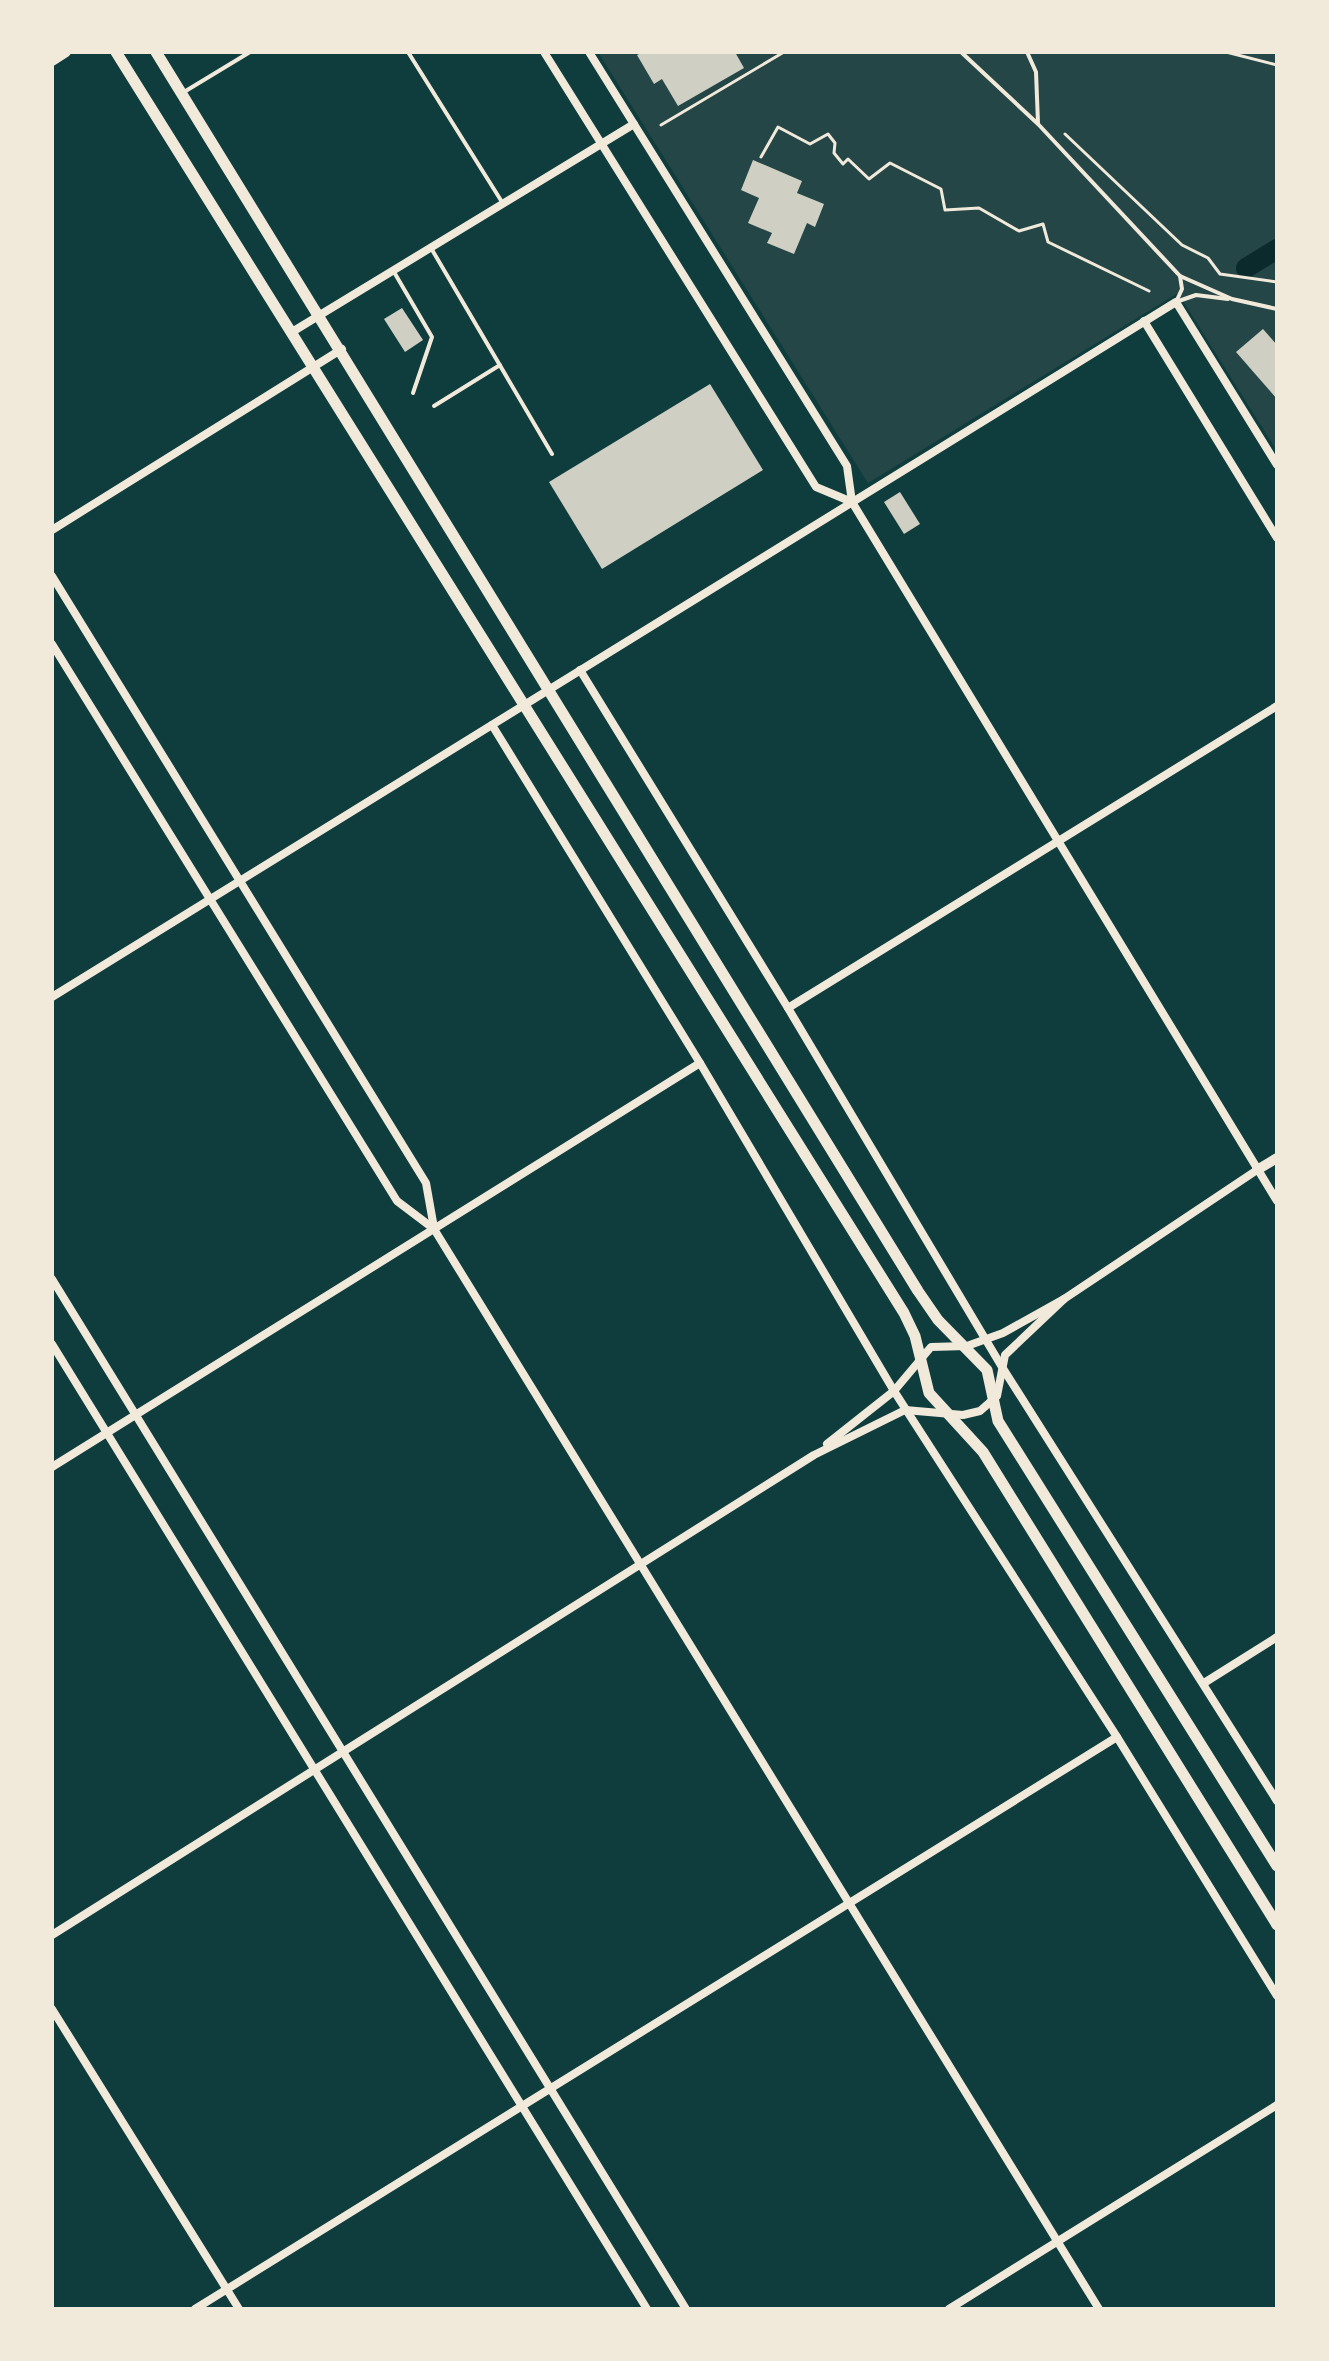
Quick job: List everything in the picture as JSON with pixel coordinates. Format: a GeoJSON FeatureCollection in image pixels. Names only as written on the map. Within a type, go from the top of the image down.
{"type":"FeatureCollection","features":[{"type":"Feature","properties":{"kind":"main road"},"geometry":{"type":"LineString","coordinates":[[116,52],[904,1313],[920,1357],[924,1383],[983,1452],[1277,1925]]}},
{"type":"Feature","properties":{"kind":"main road"},"geometry":{"type":"LineString","coordinates":[[156,52],[342,349],[918,1291],[945,1328],[967,1346],[987,1370],[998,1421],[1277,1866]]}},
{"type":"Feature","properties":{"kind":"street"},"geometry":{"type":"LineString","coordinates":[[52,61],[66,52]]}},
{"type":"Feature","properties":{"kind":"street"},"geometry":{"type":"LineString","coordinates":[[544,52],[816,487],[852,502]]}},
{"type":"Feature","properties":{"kind":"street"},"geometry":{"type":"LineString","coordinates":[[589,52],[847,466],[852,502],[1277,1201]]}},
{"type":"Feature","properties":{"kind":"street"},"geometry":{"type":"LineString","coordinates":[[292,332],[634,124]]}},
{"type":"Feature","properties":{"kind":"street"},"geometry":{"type":"LineString","coordinates":[[52,997],[1176,302],[1277,465]]}},
{"type":"Feature","properties":{"kind":"street"},"geometry":{"type":"LineString","coordinates":[[1144,321],[1277,538]]}},
{"type":"Feature","properties":{"kind":"street"},"geometry":{"type":"LineString","coordinates":[[52,530],[342,349]]}},
{"type":"Feature","properties":{"kind":"street"},"geometry":{"type":"LineString","coordinates":[[52,576],[426,1183],[434,1229]]}},
{"type":"Feature","properties":{"kind":"street"},"geometry":{"type":"LineString","coordinates":[[52,644],[397,1201],[434,1229],[1099,2309]]}},
{"type":"Feature","properties":{"kind":"street"},"geometry":{"type":"LineString","coordinates":[[580,670],[788,1008],[1002,1367],[1277,1801]]}},
{"type":"Feature","properties":{"kind":"street"},"geometry":{"type":"LineString","coordinates":[[788,1008],[1277,706]]}},
{"type":"Feature","properties":{"kind":"street"},"geometry":{"type":"LineString","coordinates":[[492,725],[700,1063],[905,1410],[1117,1737],[1277,1996]]}},
{"type":"Feature","properties":{"kind":"street"},"geometry":{"type":"LineString","coordinates":[[52,1467],[700,1063]]}},
{"type":"Feature","properties":{"kind":"street"},"geometry":{"type":"LineString","coordinates":[[814,1455],[894,1391],[920,1357],[939,1344],[967,1346],[986,1341],[1064,1299],[1277,1158]]}},
{"type":"Feature","properties":{"kind":"street"},"geometry":{"type":"LineString","coordinates":[[52,1279],[686,2309]]}},
{"type":"Feature","properties":{"kind":"street"},"geometry":{"type":"LineString","coordinates":[[52,1935],[814,1455],[905,1410],[974,1413],[992,1402],[997,1396],[1005,1355],[1064,1299]]}},
{"type":"Feature","properties":{"kind":"street"},"geometry":{"type":"LineString","coordinates":[[52,1344],[647,2309]]}},
{"type":"Feature","properties":{"kind":"street"},"geometry":{"type":"LineString","coordinates":[[1204,1683],[1277,1637]]}},
{"type":"Feature","properties":{"kind":"street"},"geometry":{"type":"LineString","coordinates":[[195,2309],[1117,1737]]}},
{"type":"Feature","properties":{"kind":"street"},"geometry":{"type":"LineString","coordinates":[[52,2009],[239,2309]]}},
{"type":"Feature","properties":{"kind":"street"},"geometry":{"type":"LineString","coordinates":[[949,2309],[1277,2105]]}},
{"type":"Feature","properties":{"kind":"lane"},"geometry":{"type":"LineString","coordinates":[[183,93],[250,52]]}},
{"type":"Feature","properties":{"kind":"lane"},"geometry":{"type":"LineString","coordinates":[[408,52],[503,204]]}},
{"type":"Feature","properties":{"kind":"lane"},"geometry":{"type":"LineString","coordinates":[[961,52],[1038,124],[1180,276],[1232,299]]}},
{"type":"Feature","properties":{"kind":"lane"},"geometry":{"type":"LineString","coordinates":[[1027,52],[1036,72],[1038,124]]}},
{"type":"Feature","properties":{"kind":"lane"},"geometry":{"type":"LineString","coordinates":[[431,248],[552,454]]}},
{"type":"Feature","properties":{"kind":"lane"},"geometry":{"type":"LineString","coordinates":[[393,271],[432,337],[413,393]]}},
{"type":"Feature","properties":{"kind":"lane"},"geometry":{"type":"LineString","coordinates":[[1176,302],[1182,289],[1180,276]]}},
{"type":"Feature","properties":{"kind":"lane"},"geometry":{"type":"LineString","coordinates":[[1176,302],[1196,295],[1277,309]]}},
{"type":"Feature","properties":{"kind":"lane"},"geometry":{"type":"LineString","coordinates":[[434,406],[500,365]]}},
{"type":"Feature","properties":{"kind":"path"},"geometry":{"type":"LineString","coordinates":[[661,125],[784,52]]}},
{"type":"Feature","properties":{"kind":"path"},"geometry":{"type":"LineString","coordinates":[[1226,52],[1277,65]]}},
{"type":"Feature","properties":{"kind":"path"},"geometry":{"type":"LineString","coordinates":[[1055,124],[1182,245],[1208,258],[1220,274],[1277,282]]}},
{"type":"Feature","properties":{"kind":"path"},"geometry":{"type":"LineString","coordinates":[[761,157],[778,127],[810,144],[828,134],[835,143],[834,153],[843,164],[848,159],[869,179],[890,163],[941,189],[945,210],[979,208],[1019,231],[1043,224],[1048,242],[1149,291]]}},
{"type":"Feature","properties":{"kind":"shaded area"},"geometry":{"type":"Polygon","coordinates":[[[598,52],[1277,52],[1277,451],[1178,293],[868,483],[598,52]]]}},
{"type":"Feature","properties":{"kind":"building"},"geometry":{"type":"Polygon","coordinates":[[[643,52],[735,52],[744,68],[678,106],[662,79],[654,84],[637,55],[643,52]]]}},
{"type":"Feature","properties":{"kind":"building"},"geometry":{"type":"Polygon","coordinates":[[[753,160],[802,181],[797,193],[824,204],[815,227],[807,223],[794,254],[767,243],[772,233],[748,223],[759,198],[741,190],[753,160]]]}},
{"type":"Feature","properties":{"kind":"building"},"geometry":{"type":"Polygon","coordinates":[[[402,308],[423,340],[405,352],[384,319],[402,308]]]}},
{"type":"Feature","properties":{"kind":"building"},"geometry":{"type":"Polygon","coordinates":[[[1263,329],[1277,345],[1277,399],[1236,352],[1263,329]]]}},
{"type":"Feature","properties":{"kind":"building"},"geometry":{"type":"Polygon","coordinates":[[[710,384],[763,470],[602,569],[549,482],[710,384]]]}},
{"type":"Feature","properties":{"kind":"building"},"geometry":{"type":"Polygon","coordinates":[[[900,492],[920,524],[904,534],[884,502],[900,492]]]}},
{"type":"Feature","properties":{"kind":"waterway"},"geometry":{"type":"LineString","coordinates":[[1246,268],[1277,249]]}}]}
